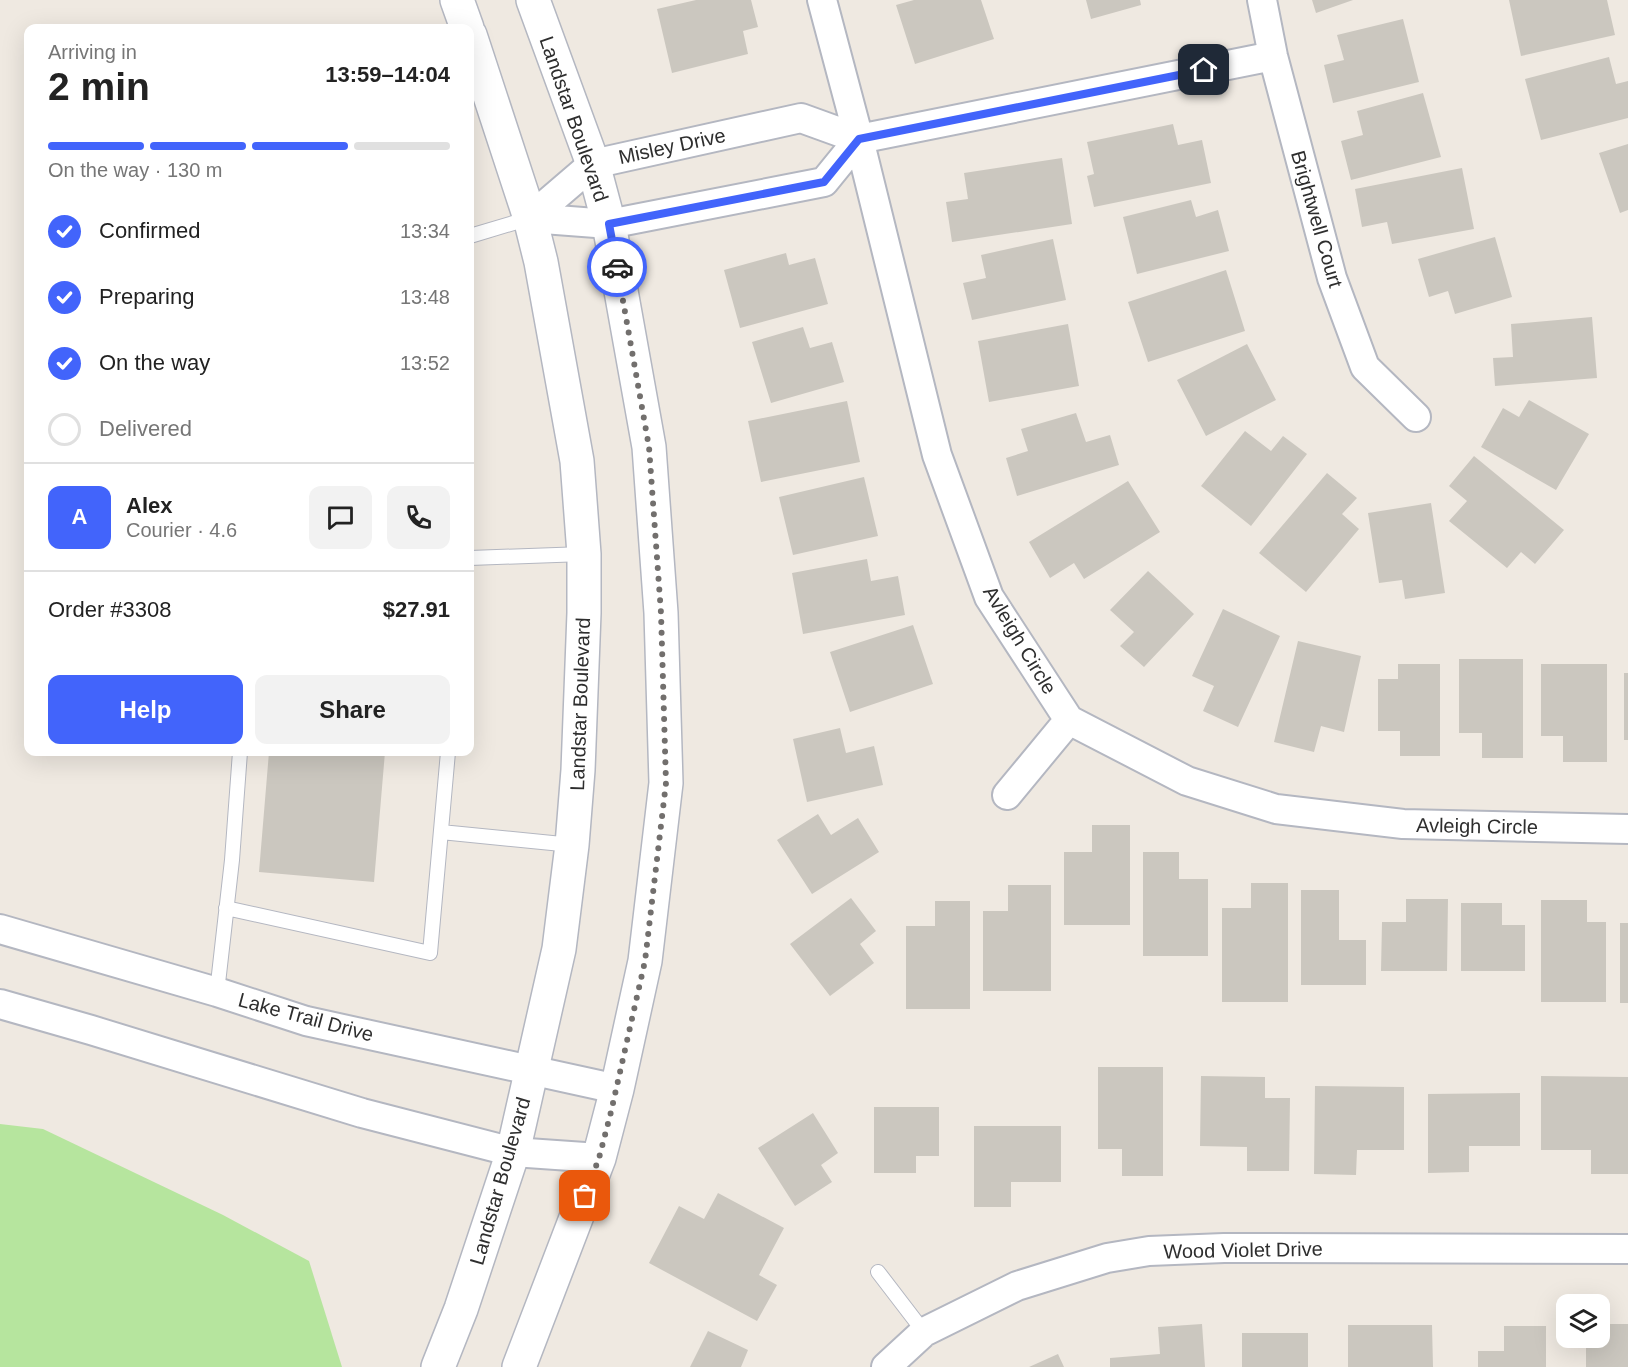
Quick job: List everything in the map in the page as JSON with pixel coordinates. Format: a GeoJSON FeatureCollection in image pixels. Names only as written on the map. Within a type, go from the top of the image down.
{"type":"FeatureCollection","features":[{"type":"Feature","properties":{"kind":"main road"},"geometry":{"type":"LineString","coordinates":[[458,0],[466,24]]}},
{"type":"Feature","properties":{"kind":"main road","name":"Landstar Boulevard"},"geometry":{"type":"LineString","coordinates":[[519,1367],[599,1158],[617,1089],[645,961],[666,783],[661,613],[649,447],[609,224],[593,164],[533,0]]}},
{"type":"Feature","properties":{"kind":"main road","name":"Landstar Boulevard"},"geometry":{"type":"LineString","coordinates":[[438,1367],[461,1309],[513,1152],[559,949],[572,844],[584,613],[584,554],[577,461],[542,262],[530,218],[474,48]]}},
{"type":"Feature","properties":{"kind":"street","name":"Avleigh Circle"},"geometry":{"type":"LineString","coordinates":[[822,0],[859,139],[937,455],[989,597],[1069,720],[1187,781],[1276,809],[1403,824],[1628,829]]}},
{"type":"Feature","properties":{"kind":"street","name":"Brightwell Court"},"geometry":{"type":"LineString","coordinates":[[1262,0],[1273,56],[1332,278],[1365,367],[1416,417]]}},
{"type":"Feature","properties":{"kind":"street"},"geometry":{"type":"LineString","coordinates":[[530,218],[609,224],[824,182],[859,139],[1273,56]]}},
{"type":"Feature","properties":{"kind":"street","name":"Misley Drive"},"geometry":{"type":"LineString","coordinates":[[530,218],[593,164],[801,118],[859,139]]}},
{"type":"Feature","properties":{"kind":"street"},"geometry":{"type":"LineString","coordinates":[[1007,795],[1069,720]]}},
{"type":"Feature","properties":{"kind":"street","name":"Lake Trail Drive"},"geometry":{"type":"LineString","coordinates":[[0,930],[218,992],[306,1021],[617,1089]]}},
{"type":"Feature","properties":{"kind":"street"},"geometry":{"type":"LineString","coordinates":[[0,1004],[362,1113],[513,1152],[599,1158]]}},
{"type":"Feature","properties":{"kind":"street","name":"Wood Violet Drive"},"geometry":{"type":"LineString","coordinates":[[886,1367],[924,1332],[1017,1286],[1107,1258],[1149,1251],[1224,1248],[1628,1249]]}},
{"type":"Feature","properties":{"kind":"lane"},"geometry":{"type":"LineString","coordinates":[[474,235],[530,218]]}},
{"type":"Feature","properties":{"kind":"lane"},"geometry":{"type":"LineString","coordinates":[[474,558],[584,554]]}},
{"type":"Feature","properties":{"kind":"lane"},"geometry":{"type":"LineString","coordinates":[[218,992],[232,860],[240,756]]}},
{"type":"Feature","properties":{"kind":"lane"},"geometry":{"type":"LineString","coordinates":[[226,908],[430,953],[448,756]]}},
{"type":"Feature","properties":{"kind":"lane"},"geometry":{"type":"LineString","coordinates":[[441,832],[572,844]]}},
{"type":"Feature","properties":{"kind":"lane"},"geometry":{"type":"LineString","coordinates":[[878,1272],[924,1332]]}},
{"type":"Feature","properties":{"kind":"green space"},"geometry":{"type":"Polygon","coordinates":[[[0,1124],[43,1129],[223,1215],[309,1261],[342,1367],[0,1367],[0,1124]]]}},
{"type":"Feature","properties":{"kind":"building"},"geometry":{"type":"Polygon","coordinates":[[[696,0],[751,0],[758,27],[743,31],[748,54],[672,73],[657,9],[696,0]]]}},
{"type":"Feature","properties":{"kind":"building"},"geometry":{"type":"Polygon","coordinates":[[[914,0],[981,0],[994,39],[915,64],[896,5],[914,0]]]}},
{"type":"Feature","properties":{"kind":"building"},"geometry":{"type":"Polygon","coordinates":[[[1086,0],[1140,0],[1141,5],[1091,19],[1086,0]]]}},
{"type":"Feature","properties":{"kind":"building"},"geometry":{"type":"Polygon","coordinates":[[[1312,0],[1353,0],[1316,13],[1312,0]]]}},
{"type":"Feature","properties":{"kind":"building"},"geometry":{"type":"Polygon","coordinates":[[[1509,0],[1607,0],[1615,35],[1521,56],[1509,0]]]}},
{"type":"Feature","properties":{"kind":"building"},"geometry":{"type":"Polygon","coordinates":[[[1403,19],[1419,82],[1333,103],[1324,65],[1344,60],[1337,35],[1403,19]]]}},
{"type":"Feature","properties":{"kind":"building"},"geometry":{"type":"Polygon","coordinates":[[[1609,57],[1616,84],[1628,81],[1628,118],[1541,140],[1525,79],[1609,57]]]}},
{"type":"Feature","properties":{"kind":"building"},"geometry":{"type":"Polygon","coordinates":[[[1423,93],[1441,157],[1351,180],[1341,141],[1363,135],[1357,111],[1423,93]]]}},
{"type":"Feature","properties":{"kind":"building"},"geometry":{"type":"Polygon","coordinates":[[[1173,124],[1178,145],[1202,140],[1211,183],[1094,207],[1087,176],[1094,174],[1087,142],[1173,124]]]}},
{"type":"Feature","properties":{"kind":"building"},"geometry":{"type":"Polygon","coordinates":[[[1628,144],[1628,210],[1620,213],[1599,153],[1628,144]]]}},
{"type":"Feature","properties":{"kind":"building"},"geometry":{"type":"Polygon","coordinates":[[[1062,158],[1072,224],[952,242],[946,202],[968,199],[964,173],[1062,158]]]}},
{"type":"Feature","properties":{"kind":"building"},"geometry":{"type":"Polygon","coordinates":[[[1462,168],[1474,229],[1392,244],[1387,222],[1362,227],[1355,189],[1462,168]]]}},
{"type":"Feature","properties":{"kind":"building"},"geometry":{"type":"Polygon","coordinates":[[[1191,200],[1196,217],[1218,210],[1229,251],[1137,274],[1123,217],[1191,200]]]}},
{"type":"Feature","properties":{"kind":"building"},"geometry":{"type":"Polygon","coordinates":[[[1495,237],[1512,297],[1455,314],[1448,291],[1429,297],[1418,259],[1495,237]]]}},
{"type":"Feature","properties":{"kind":"building"},"geometry":{"type":"Polygon","coordinates":[[[1053,239],[1066,300],[972,320],[963,283],[986,278],[981,255],[1053,239]]]}},
{"type":"Feature","properties":{"kind":"building"},"geometry":{"type":"Polygon","coordinates":[[[786,253],[789,265],[815,258],[828,304],[740,328],[724,270],[786,253]]]}},
{"type":"Feature","properties":{"kind":"building"},"geometry":{"type":"Polygon","coordinates":[[[1226,270],[1245,331],[1148,362],[1128,302],[1226,270]]]}},
{"type":"Feature","properties":{"kind":"building"},"geometry":{"type":"Polygon","coordinates":[[[1592,317],[1597,378],[1495,386],[1493,358],[1513,357],[1511,324],[1592,317]]]}},
{"type":"Feature","properties":{"kind":"building"},"geometry":{"type":"Polygon","coordinates":[[[1068,324],[1079,386],[989,402],[978,341],[1068,324]]]}},
{"type":"Feature","properties":{"kind":"building"},"geometry":{"type":"Polygon","coordinates":[[[803,327],[810,348],[832,342],[844,382],[771,403],[752,342],[803,327]]]}},
{"type":"Feature","properties":{"kind":"building"},"geometry":{"type":"Polygon","coordinates":[[[1247,344],[1276,400],[1206,436],[1177,380],[1247,344]]]}},
{"type":"Feature","properties":{"kind":"building"},"geometry":{"type":"Polygon","coordinates":[[[1529,400],[1589,434],[1556,490],[1481,447],[1503,408],[1519,417],[1529,400]]]}},
{"type":"Feature","properties":{"kind":"building"},"geometry":{"type":"Polygon","coordinates":[[[847,401],[860,462],[761,482],[748,421],[847,401]]]}},
{"type":"Feature","properties":{"kind":"building"},"geometry":{"type":"Polygon","coordinates":[[[1076,413],[1086,442],[1110,435],[1119,465],[1017,496],[1006,458],[1028,451],[1021,429],[1076,413]]]}},
{"type":"Feature","properties":{"kind":"building"},"geometry":{"type":"Polygon","coordinates":[[[1245,431],[1271,451],[1283,436],[1307,454],[1251,526],[1201,486],[1245,431]]]}},
{"type":"Feature","properties":{"kind":"building"},"geometry":{"type":"Polygon","coordinates":[[[1474,456],[1564,530],[1535,564],[1521,552],[1507,568],[1449,521],[1467,501],[1449,486],[1474,456]]]}},
{"type":"Feature","properties":{"kind":"building"},"geometry":{"type":"Polygon","coordinates":[[[1327,473],[1357,498],[1342,514],[1359,529],[1306,592],[1259,553],[1327,473]]]}},
{"type":"Feature","properties":{"kind":"building"},"geometry":{"type":"Polygon","coordinates":[[[864,477],[878,536],[793,555],[779,497],[864,477]]]}},
{"type":"Feature","properties":{"kind":"building"},"geometry":{"type":"Polygon","coordinates":[[[1128,481],[1160,532],[1084,579],[1074,563],[1050,578],[1029,542],[1128,481]]]}},
{"type":"Feature","properties":{"kind":"building"},"geometry":{"type":"Polygon","coordinates":[[[1431,503],[1445,593],[1405,599],[1402,580],[1379,583],[1368,513],[1431,503]]]}},
{"type":"Feature","properties":{"kind":"building"},"geometry":{"type":"Polygon","coordinates":[[[867,559],[871,581],[898,576],[905,615],[803,634],[792,573],[867,559]]]}},
{"type":"Feature","properties":{"kind":"building"},"geometry":{"type":"Polygon","coordinates":[[[1148,571],[1194,614],[1144,667],[1120,646],[1134,632],[1110,610],[1148,571]]]}},
{"type":"Feature","properties":{"kind":"building"},"geometry":{"type":"Polygon","coordinates":[[[1223,609],[1280,636],[1238,727],[1203,711],[1214,686],[1192,676],[1223,609]]]}},
{"type":"Feature","properties":{"kind":"building"},"geometry":{"type":"Polygon","coordinates":[[[913,625],[933,684],[850,712],[830,652],[913,625]]]}},
{"type":"Feature","properties":{"kind":"building"},"geometry":{"type":"Polygon","coordinates":[[[1298,641],[1361,656],[1344,732],[1321,726],[1314,752],[1274,742],[1298,641]]]}},
{"type":"Feature","properties":{"kind":"building"},"geometry":{"type":"Polygon","coordinates":[[[1459,659],[1523,659],[1523,758],[1482,758],[1482,733],[1459,733],[1459,659]]]}},
{"type":"Feature","properties":{"kind":"building"},"geometry":{"type":"Polygon","coordinates":[[[1398,664],[1440,664],[1440,756],[1400,756],[1400,731],[1378,731],[1378,679],[1398,679],[1398,664]]]}},
{"type":"Feature","properties":{"kind":"building"},"geometry":{"type":"Polygon","coordinates":[[[1541,664],[1607,664],[1607,762],[1563,762],[1563,736],[1541,736],[1541,664]]]}},
{"type":"Feature","properties":{"kind":"building"},"geometry":{"type":"Polygon","coordinates":[[[1624,673],[1628,673],[1628,740],[1624,740],[1624,673]]]}},
{"type":"Feature","properties":{"kind":"building"},"geometry":{"type":"Polygon","coordinates":[[[840,728],[846,753],[874,746],[883,785],[807,802],[793,739],[840,728]]]}},
{"type":"Feature","properties":{"kind":"building"},"geometry":{"type":"Polygon","coordinates":[[[269,756],[385,756],[374,882],[259,872],[269,756]]]}},
{"type":"Feature","properties":{"kind":"building"},"geometry":{"type":"Polygon","coordinates":[[[818,814],[831,835],[858,818],[879,852],[812,894],[777,840],[818,814]]]}},
{"type":"Feature","properties":{"kind":"building"},"geometry":{"type":"Polygon","coordinates":[[[1092,825],[1130,825],[1130,925],[1064,925],[1064,852],[1092,852],[1092,825]]]}},
{"type":"Feature","properties":{"kind":"building"},"geometry":{"type":"Polygon","coordinates":[[[1143,852],[1179,852],[1179,879],[1208,879],[1208,956],[1143,956],[1143,852]]]}},
{"type":"Feature","properties":{"kind":"building"},"geometry":{"type":"Polygon","coordinates":[[[1251,883],[1288,883],[1288,1002],[1222,1002],[1222,908],[1251,908],[1251,883]]]}},
{"type":"Feature","properties":{"kind":"building"},"geometry":{"type":"Polygon","coordinates":[[[1008,885],[1051,885],[1051,991],[983,991],[983,911],[1008,911],[1008,885]]]}},
{"type":"Feature","properties":{"kind":"building"},"geometry":{"type":"Polygon","coordinates":[[[1301,890],[1339,890],[1339,940],[1366,940],[1366,985],[1301,985],[1301,890]]]}},
{"type":"Feature","properties":{"kind":"building"},"geometry":{"type":"Polygon","coordinates":[[[851,898],[876,931],[860,944],[874,963],[830,996],[790,944],[851,898]]]}},
{"type":"Feature","properties":{"kind":"building"},"geometry":{"type":"Polygon","coordinates":[[[1406,899],[1448,899],[1447,971],[1381,971],[1382,922],[1406,922],[1406,899]]]}},
{"type":"Feature","properties":{"kind":"building"},"geometry":{"type":"Polygon","coordinates":[[[1541,900],[1587,900],[1587,922],[1606,922],[1606,1002],[1541,1002],[1541,900]]]}},
{"type":"Feature","properties":{"kind":"building"},"geometry":{"type":"Polygon","coordinates":[[[935,901],[970,901],[970,1009],[906,1009],[906,926],[935,926],[935,901]]]}},
{"type":"Feature","properties":{"kind":"building"},"geometry":{"type":"Polygon","coordinates":[[[1461,903],[1502,903],[1502,925],[1525,925],[1525,971],[1461,971],[1461,903]]]}},
{"type":"Feature","properties":{"kind":"building"},"geometry":{"type":"Polygon","coordinates":[[[1620,923],[1628,923],[1628,1003],[1620,1003],[1620,923]]]}},
{"type":"Feature","properties":{"kind":"building"},"geometry":{"type":"Polygon","coordinates":[[[1098,1067],[1163,1067],[1163,1176],[1122,1176],[1122,1149],[1098,1149],[1098,1067]]]}},
{"type":"Feature","properties":{"kind":"building"},"geometry":{"type":"Polygon","coordinates":[[[1201,1076],[1265,1077],[1265,1098],[1290,1098],[1289,1171],[1247,1171],[1247,1147],[1200,1146],[1201,1076]]]}},
{"type":"Feature","properties":{"kind":"building"},"geometry":{"type":"Polygon","coordinates":[[[1541,1076],[1628,1077],[1628,1174],[1591,1174],[1591,1150],[1541,1150],[1541,1076]]]}},
{"type":"Feature","properties":{"kind":"building"},"geometry":{"type":"Polygon","coordinates":[[[1315,1086],[1404,1087],[1404,1150],[1357,1150],[1356,1175],[1314,1174],[1315,1086]]]}},
{"type":"Feature","properties":{"kind":"building"},"geometry":{"type":"Polygon","coordinates":[[[1520,1093],[1520,1146],[1469,1146],[1469,1172],[1428,1173],[1428,1094],[1520,1093]]]}},
{"type":"Feature","properties":{"kind":"building"},"geometry":{"type":"Polygon","coordinates":[[[874,1107],[939,1107],[939,1156],[916,1156],[916,1173],[874,1173],[874,1107]]]}},
{"type":"Feature","properties":{"kind":"building"},"geometry":{"type":"Polygon","coordinates":[[[813,1113],[838,1153],[821,1165],[832,1182],[795,1206],[758,1148],[813,1113]]]}},
{"type":"Feature","properties":{"kind":"building"},"geometry":{"type":"Polygon","coordinates":[[[974,1126],[1061,1126],[1061,1182],[1011,1182],[1011,1207],[974,1207],[974,1126]]]}},
{"type":"Feature","properties":{"kind":"building"},"geometry":{"type":"Polygon","coordinates":[[[718,1193],[784,1228],[759,1275],[777,1285],[757,1321],[649,1263],[679,1206],[704,1219],[718,1193]]]}},
{"type":"Feature","properties":{"kind":"building"},"geometry":{"type":"Polygon","coordinates":[[[1202,1324],[1205,1367],[1110,1367],[1110,1358],[1160,1354],[1158,1327],[1202,1324]]]}},
{"type":"Feature","properties":{"kind":"building"},"geometry":{"type":"Polygon","coordinates":[[[1610,1324],[1628,1324],[1628,1367],[1586,1367],[1586,1348],[1610,1348],[1610,1324]]]}},
{"type":"Feature","properties":{"kind":"building"},"geometry":{"type":"Polygon","coordinates":[[[1348,1325],[1432,1325],[1433,1367],[1348,1367],[1348,1325]]]}},
{"type":"Feature","properties":{"kind":"building"},"geometry":{"type":"Polygon","coordinates":[[[1504,1326],[1546,1326],[1546,1367],[1478,1367],[1478,1351],[1504,1351],[1504,1326]]]}},
{"type":"Feature","properties":{"kind":"building"},"geometry":{"type":"Polygon","coordinates":[[[708,1331],[748,1350],[741,1367],[690,1367],[708,1331]]]}},
{"type":"Feature","properties":{"kind":"building"},"geometry":{"type":"Polygon","coordinates":[[[1242,1333],[1308,1333],[1308,1367],[1242,1367],[1242,1333]]]}},
{"type":"Feature","properties":{"kind":"building"},"geometry":{"type":"Polygon","coordinates":[[[1058,1354],[1064,1367],[1029,1367],[1058,1354]]]}},
{"type":"Feature","properties":{"kind":"way so far"},"geometry":{"type":"LineString","coordinates":[[585,1196],[599,1158],[617,1089],[645,961],[666,783],[661,613],[649,447],[617,267]]}},
{"type":"Feature","properties":{"kind":"route"},"geometry":{"type":"LineString","coordinates":[[617,267],[609,224],[824,182],[859,139],[1204,70]]}}]}
